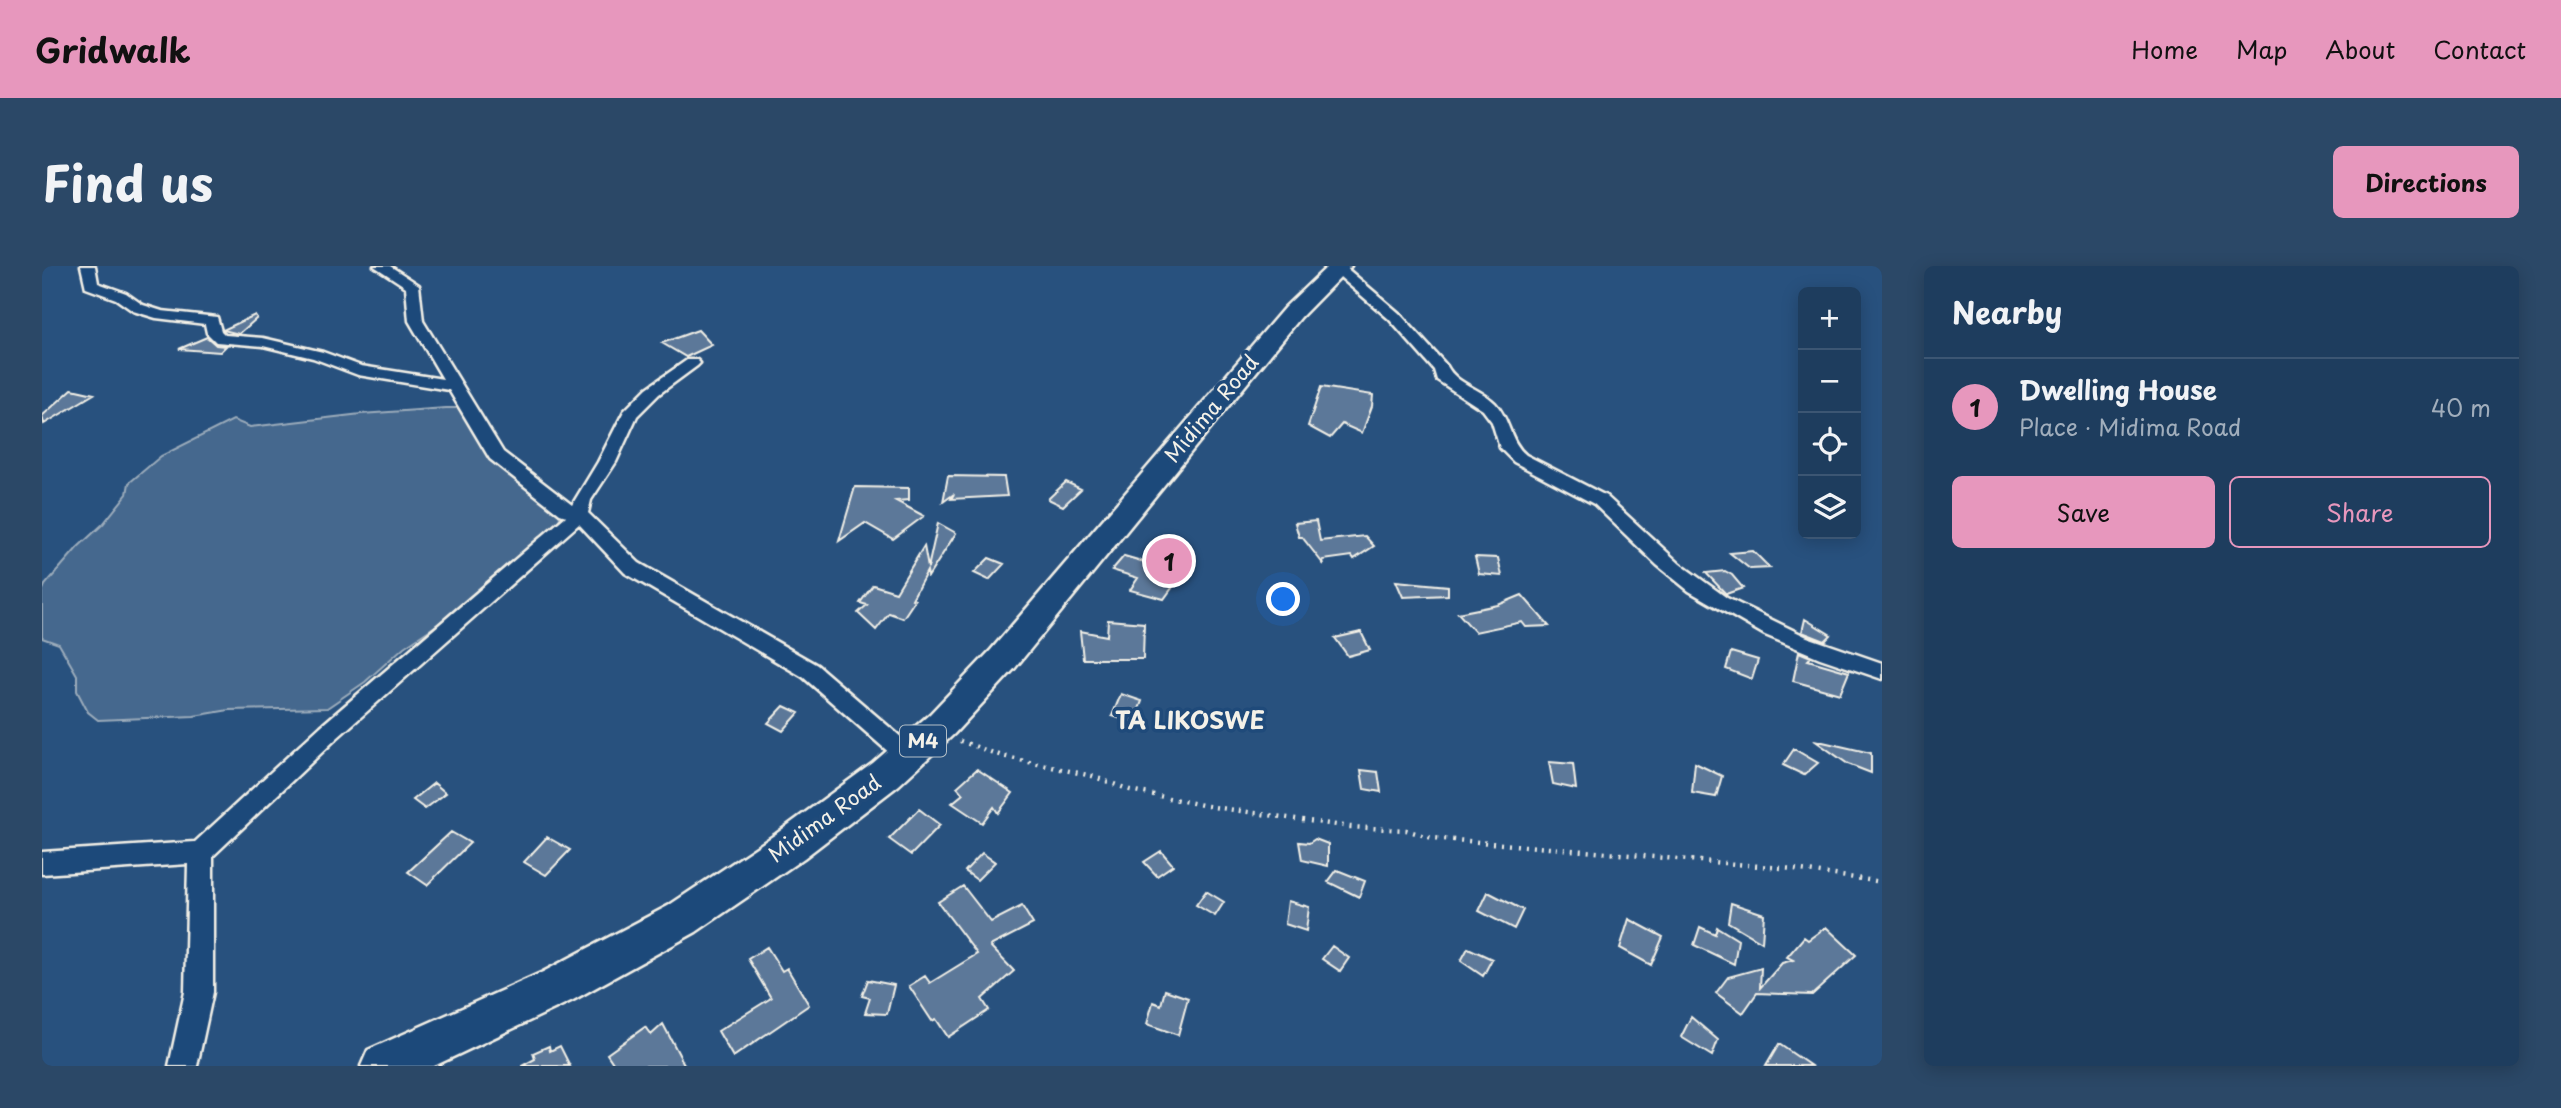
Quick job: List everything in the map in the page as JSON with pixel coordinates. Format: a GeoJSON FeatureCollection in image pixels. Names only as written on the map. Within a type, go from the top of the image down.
{"type":"FeatureCollection","features":[{"type":"Feature","properties":{"kind":"main road","name":"Midima Road"},"geometry":{"type":"LineString","coordinates":[[384,1066],[558,986],[682,919],[790,846],[908,756],[942,724],[1078,572],[1293,312],[1339,267]]}},
{"type":"Feature","properties":{"kind":"street"},"geometry":{"type":"LineString","coordinates":[[88,266],[91,285],[101,291],[121,296],[138,308],[161,315],[212,320],[214,333],[220,339],[264,342],[318,355],[358,370],[455,386]]}},
{"type":"Feature","properties":{"kind":"street"},"geometry":{"type":"LineString","coordinates":[[381,266],[412,285],[416,321],[496,455],[566,510],[579,513],[632,568],[810,671],[908,756]]}},
{"type":"Feature","properties":{"kind":"street"},"geometry":{"type":"LineString","coordinates":[[1339,267],[1394,316],[1442,369],[1443,377],[1477,395],[1500,422],[1505,444],[1524,461],[1569,480],[1599,499],[1671,568],[1726,607],[1756,623],[1882,671]]}},
{"type":"Feature","properties":{"kind":"street"},"geometry":{"type":"LineString","coordinates":[[42,863],[201,852],[329,732],[579,513],[582,500],[607,462],[630,414],[653,391],[692,363]]}},
{"type":"Feature","properties":{"kind":"street"},"geometry":{"type":"LineString","coordinates":[[183,1066],[199,992],[201,852]]}},
{"type":"Feature","properties":{"kind":"path"},"geometry":{"type":"LineString","coordinates":[[942,724],[963,744],[1207,806],[1350,827],[1406,830],[1432,838],[1794,869],[1882,882]]}},
{"type":"Feature","properties":{"kind":"shaded area"},"geometry":{"type":"Polygon","coordinates":[[[460,408],[558,509],[560,518],[556,525],[456,612],[404,647],[365,682],[327,708],[229,710],[194,716],[98,720],[88,712],[77,691],[77,675],[59,644],[42,638],[42,592],[45,585],[78,547],[103,524],[127,494],[129,483],[161,456],[233,420],[250,427],[361,414],[460,408]]]}},
{"type":"Feature","properties":{"kind":"building"},"geometry":{"type":"Polygon","coordinates":[[[255,315],[257,318],[239,334],[223,330],[255,315]]]}},
{"type":"Feature","properties":{"kind":"building"},"geometry":{"type":"Polygon","coordinates":[[[698,330],[712,345],[686,357],[662,343],[698,330]]]}},
{"type":"Feature","properties":{"kind":"building"},"geometry":{"type":"Polygon","coordinates":[[[207,337],[216,345],[226,346],[220,352],[179,349],[207,337]]]}},
{"type":"Feature","properties":{"kind":"building"},"geometry":{"type":"Polygon","coordinates":[[[1321,387],[1373,395],[1362,433],[1342,424],[1330,438],[1308,426],[1321,387]]]}},
{"type":"Feature","properties":{"kind":"building"},"geometry":{"type":"Polygon","coordinates":[[[72,389],[94,394],[44,424],[42,416],[72,389]]]}},
{"type":"Feature","properties":{"kind":"building"},"geometry":{"type":"Polygon","coordinates":[[[948,476],[1004,477],[1007,496],[951,499],[954,494],[943,502],[948,476]]]}},
{"type":"Feature","properties":{"kind":"building"},"geometry":{"type":"Polygon","coordinates":[[[1066,482],[1081,489],[1063,506],[1048,499],[1066,482]]]}},
{"type":"Feature","properties":{"kind":"building"},"geometry":{"type":"Polygon","coordinates":[[[855,487],[909,488],[909,500],[896,501],[924,516],[893,539],[865,523],[839,541],[855,487]]]}},
{"type":"Feature","properties":{"kind":"building"},"geometry":{"type":"Polygon","coordinates":[[[1316,521],[1320,541],[1365,536],[1374,546],[1354,559],[1352,556],[1323,560],[1324,565],[1302,537],[1299,537],[1295,523],[1316,521]]]}},
{"type":"Feature","properties":{"kind":"building"},"geometry":{"type":"Polygon","coordinates":[[[938,523],[956,533],[928,577],[927,571],[912,599],[915,600],[903,618],[889,613],[876,630],[858,613],[867,605],[860,603],[873,585],[896,592],[924,546],[928,568],[938,523]]]}},
{"type":"Feature","properties":{"kind":"building"},"geometry":{"type":"Polygon","coordinates":[[[1166,548],[1187,556],[1184,560],[1190,563],[1164,599],[1130,590],[1138,578],[1112,570],[1124,556],[1145,562],[1153,551],[1161,554],[1166,548]]]}},
{"type":"Feature","properties":{"kind":"building"},"geometry":{"type":"Polygon","coordinates":[[[1753,551],[1770,568],[1750,569],[1730,553],[1753,551]]]}},
{"type":"Feature","properties":{"kind":"building"},"geometry":{"type":"Polygon","coordinates":[[[1475,557],[1498,558],[1502,576],[1479,574],[1475,557]]]}},
{"type":"Feature","properties":{"kind":"building"},"geometry":{"type":"Polygon","coordinates":[[[989,558],[1004,564],[989,580],[974,573],[989,558]]]}},
{"type":"Feature","properties":{"kind":"building"},"geometry":{"type":"Polygon","coordinates":[[[1725,571],[1743,588],[1726,594],[1706,573],[1725,571]]]}},
{"type":"Feature","properties":{"kind":"building"},"geometry":{"type":"Polygon","coordinates":[[[1396,581],[1448,586],[1448,595],[1403,597],[1396,581]]]}},
{"type":"Feature","properties":{"kind":"building"},"geometry":{"type":"Polygon","coordinates":[[[1522,595],[1549,626],[1526,627],[1522,622],[1475,632],[1458,613],[1498,605],[1522,595]]]}},
{"type":"Feature","properties":{"kind":"building"},"geometry":{"type":"Polygon","coordinates":[[[1805,619],[1831,635],[1825,641],[1802,632],[1805,619]]]}},
{"type":"Feature","properties":{"kind":"building"},"geometry":{"type":"Polygon","coordinates":[[[1108,620],[1144,623],[1143,659],[1083,659],[1080,631],[1107,636],[1108,620]]]}},
{"type":"Feature","properties":{"kind":"building"},"geometry":{"type":"Polygon","coordinates":[[[1361,632],[1370,650],[1348,656],[1335,638],[1361,632]]]}},
{"type":"Feature","properties":{"kind":"building"},"geometry":{"type":"Polygon","coordinates":[[[1731,652],[1758,660],[1752,679],[1726,669],[1731,652]]]}},
{"type":"Feature","properties":{"kind":"building"},"geometry":{"type":"Polygon","coordinates":[[[1799,652],[1811,657],[1808,660],[1849,672],[1840,694],[1793,681],[1799,652]]]}},
{"type":"Feature","properties":{"kind":"building"},"geometry":{"type":"Polygon","coordinates":[[[1121,694],[1142,701],[1134,723],[1112,716],[1121,694]]]}},
{"type":"Feature","properties":{"kind":"building"},"geometry":{"type":"Polygon","coordinates":[[[784,706],[799,713],[783,731],[768,723],[784,706]]]}},
{"type":"Feature","properties":{"kind":"building"},"geometry":{"type":"Polygon","coordinates":[[[1814,740],[1871,753],[1871,773],[1848,764],[1814,740]]]}},
{"type":"Feature","properties":{"kind":"building"},"geometry":{"type":"Polygon","coordinates":[[[1794,749],[1818,763],[1804,775],[1783,765],[1794,749]]]}},
{"type":"Feature","properties":{"kind":"building"},"geometry":{"type":"Polygon","coordinates":[[[1549,762],[1573,764],[1576,789],[1553,784],[1549,762]]]}},
{"type":"Feature","properties":{"kind":"building"},"geometry":{"type":"Polygon","coordinates":[[[1695,763],[1722,776],[1716,797],[1692,793],[1695,763]]]}},
{"type":"Feature","properties":{"kind":"building"},"geometry":{"type":"Polygon","coordinates":[[[977,769],[1013,793],[998,813],[994,807],[982,823],[952,803],[963,794],[957,787],[977,769]]]}},
{"type":"Feature","properties":{"kind":"building"},"geometry":{"type":"Polygon","coordinates":[[[1361,770],[1378,772],[1381,792],[1364,789],[1361,770]]]}},
{"type":"Feature","properties":{"kind":"building"},"geometry":{"type":"Polygon","coordinates":[[[434,783],[446,793],[425,809],[413,800],[434,783]]]}},
{"type":"Feature","properties":{"kind":"building"},"geometry":{"type":"Polygon","coordinates":[[[919,809],[940,825],[911,855],[889,839],[919,809]]]}},
{"type":"Feature","properties":{"kind":"building"},"geometry":{"type":"Polygon","coordinates":[[[451,832],[470,843],[427,885],[408,872],[451,832]]]}},
{"type":"Feature","properties":{"kind":"building"},"geometry":{"type":"Polygon","coordinates":[[[547,837],[570,850],[546,875],[524,862],[547,837]]]}},
{"type":"Feature","properties":{"kind":"building"},"geometry":{"type":"Polygon","coordinates":[[[1315,839],[1328,844],[1328,866],[1302,860],[1299,842],[1309,843],[1315,839]]]}},
{"type":"Feature","properties":{"kind":"building"},"geometry":{"type":"Polygon","coordinates":[[[1161,851],[1173,865],[1157,876],[1144,862],[1161,851]]]}},
{"type":"Feature","properties":{"kind":"building"},"geometry":{"type":"Polygon","coordinates":[[[982,853],[995,862],[977,880],[965,871],[982,853]]]}},
{"type":"Feature","properties":{"kind":"building"},"geometry":{"type":"Polygon","coordinates":[[[1337,870],[1365,881],[1359,897],[1328,882],[1337,870]]]}},
{"type":"Feature","properties":{"kind":"building"},"geometry":{"type":"Polygon","coordinates":[[[963,886],[991,922],[1022,906],[1033,924],[990,946],[1014,971],[982,999],[989,1010],[948,1037],[936,1019],[932,1021],[909,986],[925,976],[930,983],[977,954],[938,902],[963,886]]]}},
{"type":"Feature","properties":{"kind":"building"},"geometry":{"type":"Polygon","coordinates":[[[1206,891],[1224,902],[1215,916],[1196,905],[1206,891]]]}},
{"type":"Feature","properties":{"kind":"building"},"geometry":{"type":"Polygon","coordinates":[[[1488,892],[1523,910],[1514,929],[1479,911],[1488,892]]]}},
{"type":"Feature","properties":{"kind":"building"},"geometry":{"type":"Polygon","coordinates":[[[1288,901],[1309,907],[1306,931],[1285,924],[1288,901]]]}},
{"type":"Feature","properties":{"kind":"building"},"geometry":{"type":"Polygon","coordinates":[[[1731,903],[1764,914],[1762,942],[1728,922],[1731,903]]]}},
{"type":"Feature","properties":{"kind":"building"},"geometry":{"type":"Polygon","coordinates":[[[1629,919],[1663,937],[1651,965],[1620,948],[1629,919]]]}},
{"type":"Feature","properties":{"kind":"building"},"geometry":{"type":"Polygon","coordinates":[[[1700,927],[1715,934],[1717,927],[1738,940],[1734,964],[1694,945],[1700,927]]]}},
{"type":"Feature","properties":{"kind":"building"},"geometry":{"type":"Polygon","coordinates":[[[1826,927],[1856,955],[1812,995],[1757,993],[1743,1013],[1716,993],[1728,977],[1761,968],[1760,988],[1782,963],[1793,960],[1787,957],[1804,937],[1808,940],[1826,927]]]}},
{"type":"Feature","properties":{"kind":"building"},"geometry":{"type":"Polygon","coordinates":[[[1332,946],[1349,958],[1340,971],[1322,959],[1332,946]]]}},
{"type":"Feature","properties":{"kind":"building"},"geometry":{"type":"Polygon","coordinates":[[[767,947],[782,971],[787,968],[809,1005],[733,1057],[718,1031],[771,998],[748,959],[767,947]]]}},
{"type":"Feature","properties":{"kind":"building"},"geometry":{"type":"Polygon","coordinates":[[[1468,948],[1492,959],[1483,976],[1461,961],[1468,948]]]}},
{"type":"Feature","properties":{"kind":"building"},"geometry":{"type":"Polygon","coordinates":[[[868,980],[894,985],[887,1014],[865,1013],[870,998],[862,996],[868,980]]]}},
{"type":"Feature","properties":{"kind":"building"},"geometry":{"type":"Polygon","coordinates":[[[1165,990],[1188,998],[1178,1035],[1147,1024],[1153,1002],[1161,1005],[1165,990]]]}},
{"type":"Feature","properties":{"kind":"building"},"geometry":{"type":"Polygon","coordinates":[[[1691,1017],[1718,1040],[1712,1056],[1681,1037],[1691,1017]]]}},
{"type":"Feature","properties":{"kind":"building"},"geometry":{"type":"Polygon","coordinates":[[[663,1024],[685,1066],[615,1066],[607,1054],[645,1027],[651,1035],[663,1024]]]}},
{"type":"Feature","properties":{"kind":"building"},"geometry":{"type":"Polygon","coordinates":[[[1779,1044],[1811,1066],[1766,1066],[1779,1044]]]}},
{"type":"Feature","properties":{"kind":"building"},"geometry":{"type":"Polygon","coordinates":[[[549,1046],[550,1051],[560,1046],[570,1066],[522,1066],[535,1059],[533,1053],[549,1046]]]}},
{"type":"Feature","properties":{"kind":"place","name":"Dwelling House"},"geometry":{"type":"Point","coordinates":[1169,561]}},
{"type":"Feature","properties":{"kind":"district","name":"TA LIKOSWE"},"geometry":{"type":"Point","coordinates":[1190,721]}}]}
